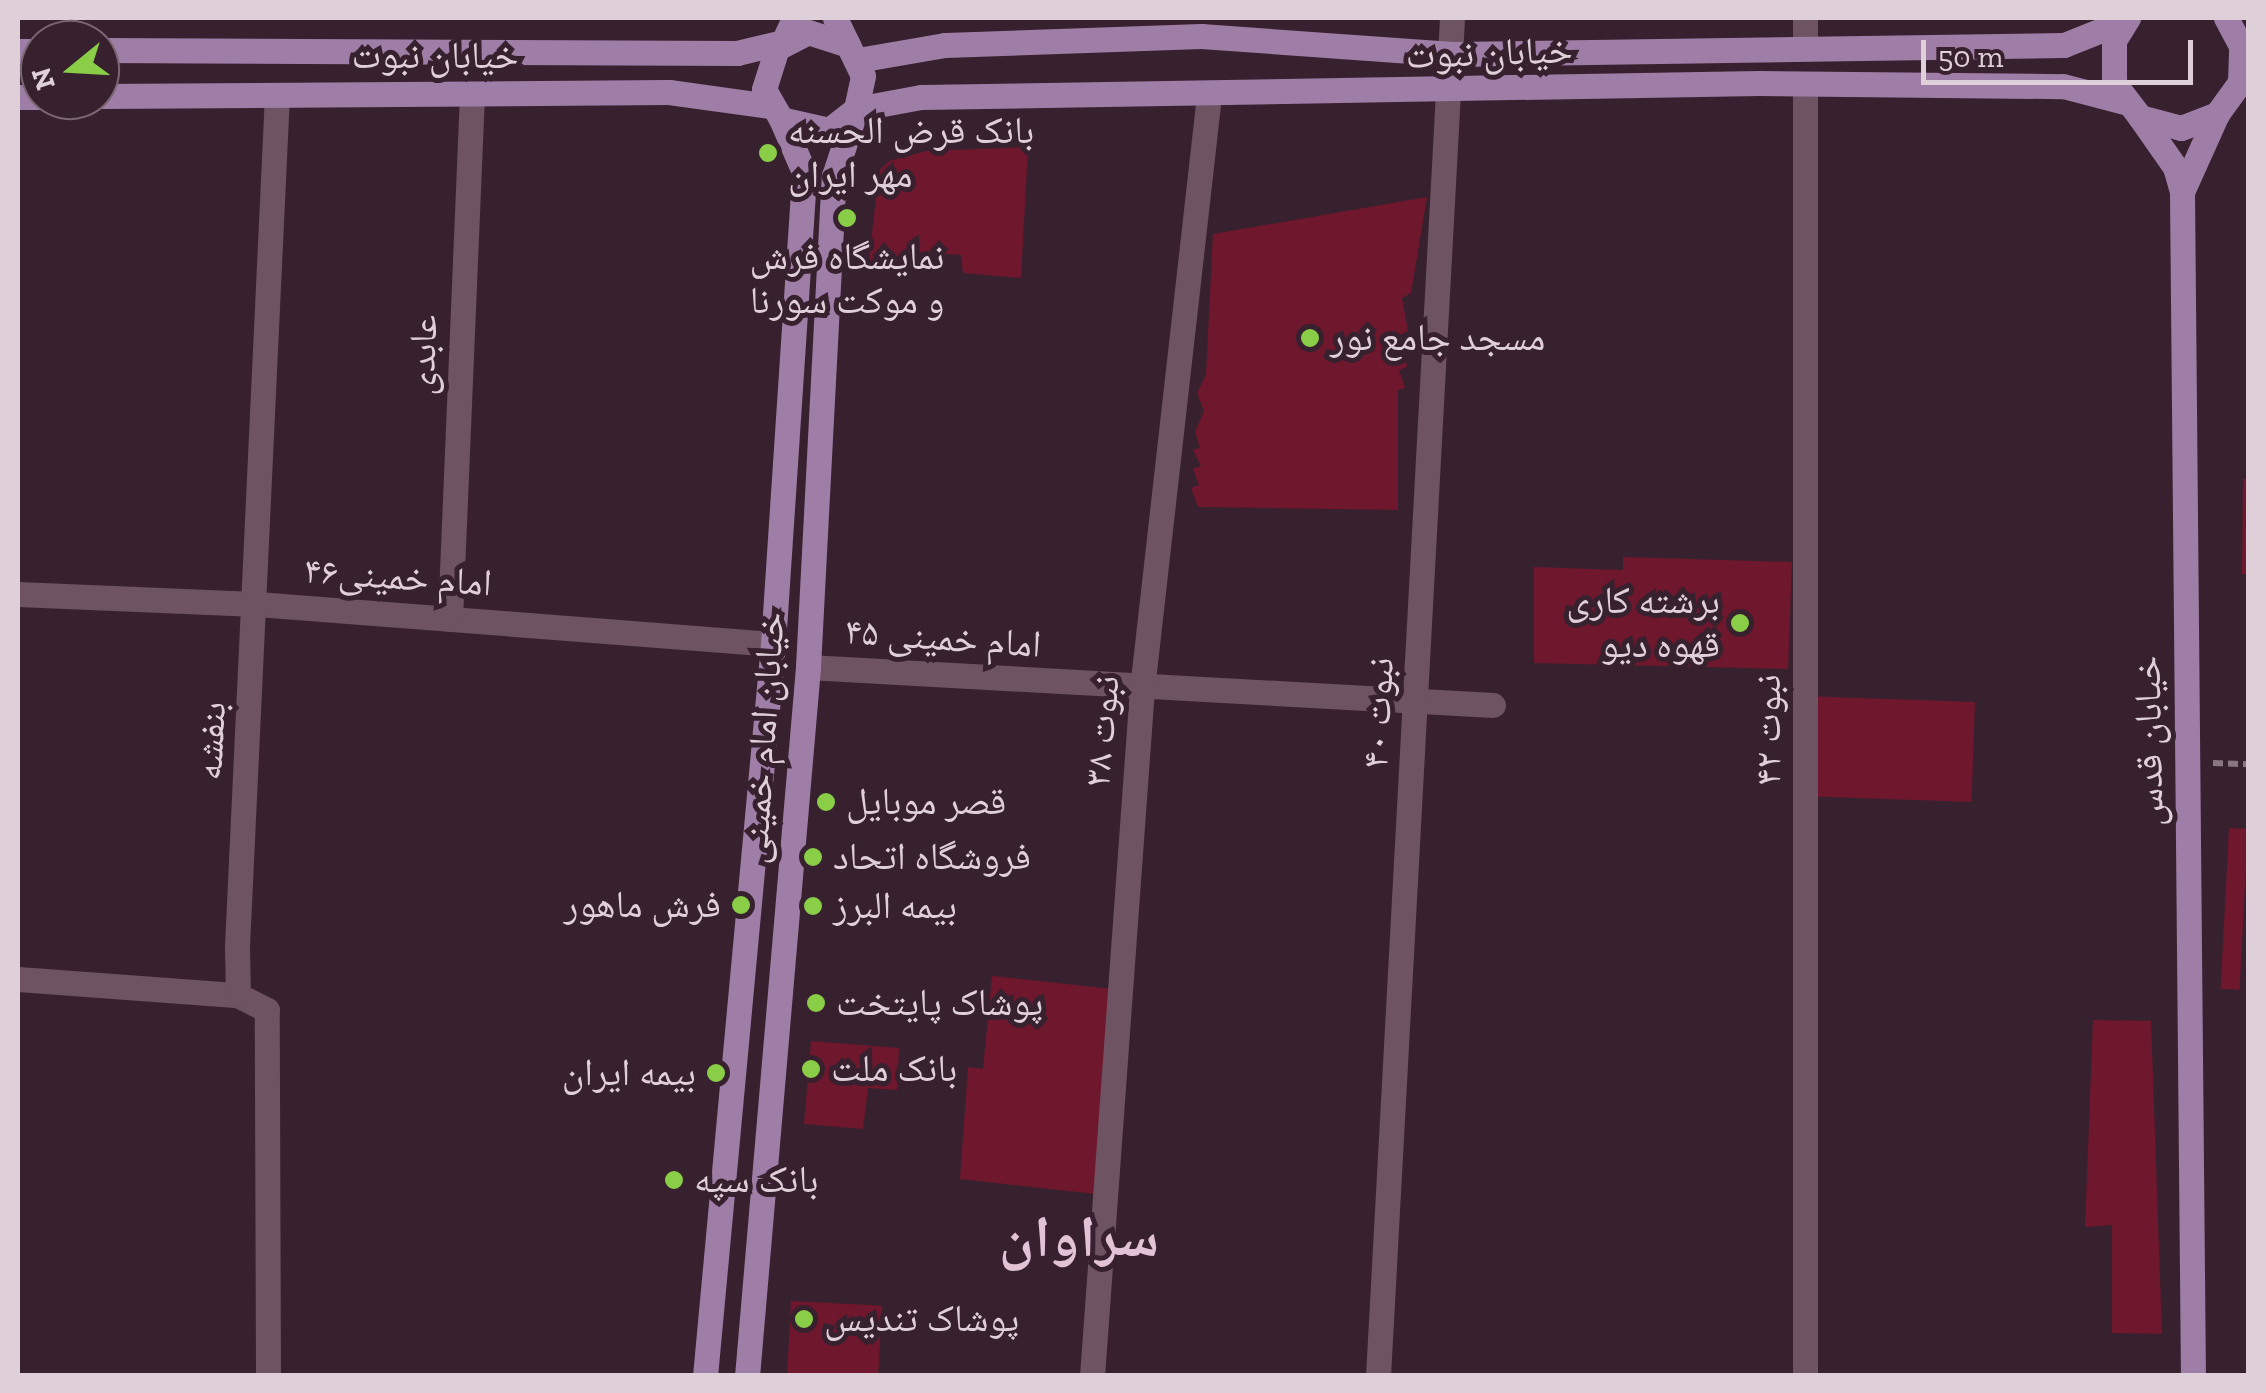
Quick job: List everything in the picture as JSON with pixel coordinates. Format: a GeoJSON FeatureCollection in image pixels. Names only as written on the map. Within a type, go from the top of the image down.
{"type":"FeatureCollection","features":[{"type":"Feature","properties":{"kind":"main road"},"geometry":{"type":"LineString","coordinates":[[794,18],[764,72],[775,113],[829,130],[856,109],[862,93],[853,52],[835,18]]}},
{"type":"Feature","properties":{"kind":"main road"},"geometry":{"type":"LineString","coordinates":[[2126,19],[2111,62],[2132,110]]}},
{"type":"Feature","properties":{"kind":"main road","name":"خیابان نبوت"},"geometry":{"type":"LineString","coordinates":[[853,52],[1201,27],[1452,54],[2064,45],[2126,19]]}},
{"type":"Feature","properties":{"kind":"main road"},"geometry":{"type":"LineString","coordinates":[[2182,192],[2232,101],[2243,63],[2236,28]]}},
{"type":"Feature","properties":{"kind":"main road"},"geometry":{"type":"LineString","coordinates":[[783,42],[817,32],[853,52]]}},
{"type":"Feature","properties":{"kind":"main road","name":"خیابان نبوت"},"geometry":{"type":"LineString","coordinates":[[120,50],[704,54],[783,42]]}},
{"type":"Feature","properties":{"kind":"main road","name":"خیابان نبوت"},"geometry":{"type":"LineString","coordinates":[[856,109],[921,97],[1208,96],[1805,84],[2062,86],[2181,128],[2232,101]]}},
{"type":"Feature","properties":{"kind":"main road","name":"خیابان نبوت"},"geometry":{"type":"LineString","coordinates":[[120,96],[669,92],[775,113]]}},
{"type":"Feature","properties":{"kind":"main road","name":"خیابان امام خمینی"},"geometry":{"type":"LineString","coordinates":[[748,1376],[808,667],[834,176],[856,109]]}},
{"type":"Feature","properties":{"kind":"main road","name":"خیابان قدس"},"geometry":{"type":"LineString","coordinates":[[2132,110],[2176,167],[2182,192],[2193,1376]]}},
{"type":"Feature","properties":{"kind":"main road","name":"خیابان امام خمینی"},"geometry":{"type":"LineString","coordinates":[[704,1376],[773,644],[804,172],[775,113]]}},
{"type":"Feature","properties":{"kind":"street","name":"نبوت ۴۰"},"geometry":{"type":"LineString","coordinates":[[1378,1376],[1452,18]]}},
{"type":"Feature","properties":{"kind":"street"},"geometry":{"type":"LineString","coordinates":[[1804,48],[1805,18]]}},
{"type":"Feature","properties":{"kind":"street","name":"نبوت ۴۲"},"geometry":{"type":"LineString","coordinates":[[1805,84],[1805,1376]]}},
{"type":"Feature","properties":{"kind":"street","name":"عابدی"},"geometry":{"type":"LineString","coordinates":[[450,618],[472,94]]}},
{"type":"Feature","properties":{"kind":"street","name":"بنفشه"},"geometry":{"type":"LineString","coordinates":[[238,994],[277,95]]}},
{"type":"Feature","properties":{"kind":"street","name":"نبوت ۳۸"},"geometry":{"type":"LineString","coordinates":[[1092,1376],[1142,689],[1208,96]]}},
{"type":"Feature","properties":{"kind":"street","name":"امام خمینی۴۶"},"geometry":{"type":"LineString","coordinates":[[18,594],[257,604],[773,644]]}},
{"type":"Feature","properties":{"kind":"street","name":"امام خمینی ۴۵"},"geometry":{"type":"LineString","coordinates":[[808,667],[1142,689],[1493,705]]}},
{"type":"Feature","properties":{"kind":"street"},"geometry":{"type":"LineString","coordinates":[[18,978],[238,994],[266,1010],[268,1376]]}},
{"type":"Feature","properties":{"kind":"building"},"geometry":{"type":"Polygon","coordinates":[[[1028,147],[1021,278],[963,273],[961,255],[919,252],[919,272],[868,269],[879,171],[889,161],[926,151],[1028,147]]]}},
{"type":"Feature","properties":{"kind":"building"},"geometry":{"type":"Polygon","coordinates":[[[1427,197],[1411,293],[1402,298],[1408,331],[1400,335],[1407,367],[1399,370],[1405,388],[1398,390],[1398,510],[1198,507],[1191,488],[1199,485],[1193,469],[1201,466],[1193,450],[1200,448],[1195,432],[1204,411],[1197,393],[1206,375],[1213,234],[1427,197]]]}},
{"type":"Feature","properties":{"kind":"building"},"geometry":{"type":"Polygon","coordinates":[[[2243,479],[2248,479],[2248,574],[2242,574],[2243,479]]]}},
{"type":"Feature","properties":{"kind":"building"},"geometry":{"type":"Polygon","coordinates":[[[1623,557],[1792,562],[1788,669],[1534,663],[1534,567],[1623,570],[1623,557]]]}},
{"type":"Feature","properties":{"kind":"building"},"geometry":{"type":"Polygon","coordinates":[[[1816,696],[1975,702],[1972,802],[1813,796],[1816,696]]]}},
{"type":"Feature","properties":{"kind":"building"},"geometry":{"type":"Polygon","coordinates":[[[2229,828],[2248,829],[2240,990],[2221,989],[2229,828]]]}},
{"type":"Feature","properties":{"kind":"building"},"geometry":{"type":"Polygon","coordinates":[[[992,976],[1121,990],[1105,1195],[960,1179],[968,1067],[983,1069],[992,976]]]}},
{"type":"Feature","properties":{"kind":"building"},"geometry":{"type":"Polygon","coordinates":[[[2093,1020],[2151,1021],[2162,1334],[2112,1333],[2112,1225],[2085,1227],[2093,1020]]]}},
{"type":"Feature","properties":{"kind":"building"},"geometry":{"type":"Polygon","coordinates":[[[811,1041],[899,1048],[897,1090],[868,1088],[863,1129],[804,1124],[811,1041]]]}},
{"type":"Feature","properties":{"kind":"building"},"geometry":{"type":"Polygon","coordinates":[[[791,1301],[882,1306],[878,1376],[787,1376],[791,1301]]]}},
{"type":"Feature","properties":{"kind":"place","name":"بانک قرض الحسنه مهر ایران"},"geometry":{"type":"Point","coordinates":[768,153]}},
{"type":"Feature","properties":{"kind":"place","name":"نمایشگاه فرش و موکت سورنا"},"geometry":{"type":"Point","coordinates":[847,218]}},
{"type":"Feature","properties":{"kind":"place","name":"مسجد جامع نور"},"geometry":{"type":"Point","coordinates":[1310,338]}},
{"type":"Feature","properties":{"kind":"place","name":"برشته کاری قهوه دیو"},"geometry":{"type":"Point","coordinates":[1740,623]}},
{"type":"Feature","properties":{"kind":"place","name":"قصر موبایل"},"geometry":{"type":"Point","coordinates":[826,802]}},
{"type":"Feature","properties":{"kind":"place","name":"فروشگاه اتحاد"},"geometry":{"type":"Point","coordinates":[813,857]}},
{"type":"Feature","properties":{"kind":"place","name":"فرش ماهور"},"geometry":{"type":"Point","coordinates":[741,905]}},
{"type":"Feature","properties":{"kind":"place","name":"بیمه البرز"},"geometry":{"type":"Point","coordinates":[813,906]}},
{"type":"Feature","properties":{"kind":"place","name":"پوشاک پایتخت"},"geometry":{"type":"Point","coordinates":[816,1003]}},
{"type":"Feature","properties":{"kind":"place","name":"بانک ملت"},"geometry":{"type":"Point","coordinates":[811,1069]}},
{"type":"Feature","properties":{"kind":"place","name":"بیمه ایران"},"geometry":{"type":"Point","coordinates":[716,1073]}},
{"type":"Feature","properties":{"kind":"place","name":"بانک سپه"},"geometry":{"type":"Point","coordinates":[674,1180]}},
{"type":"Feature","properties":{"kind":"place","name":"پوشاک تندیس"},"geometry":{"type":"Point","coordinates":[804,1319]}},
{"type":"Feature","properties":{"kind":"district","name":"سراوان"},"geometry":{"type":"Point","coordinates":[1079,1236]}}]}
